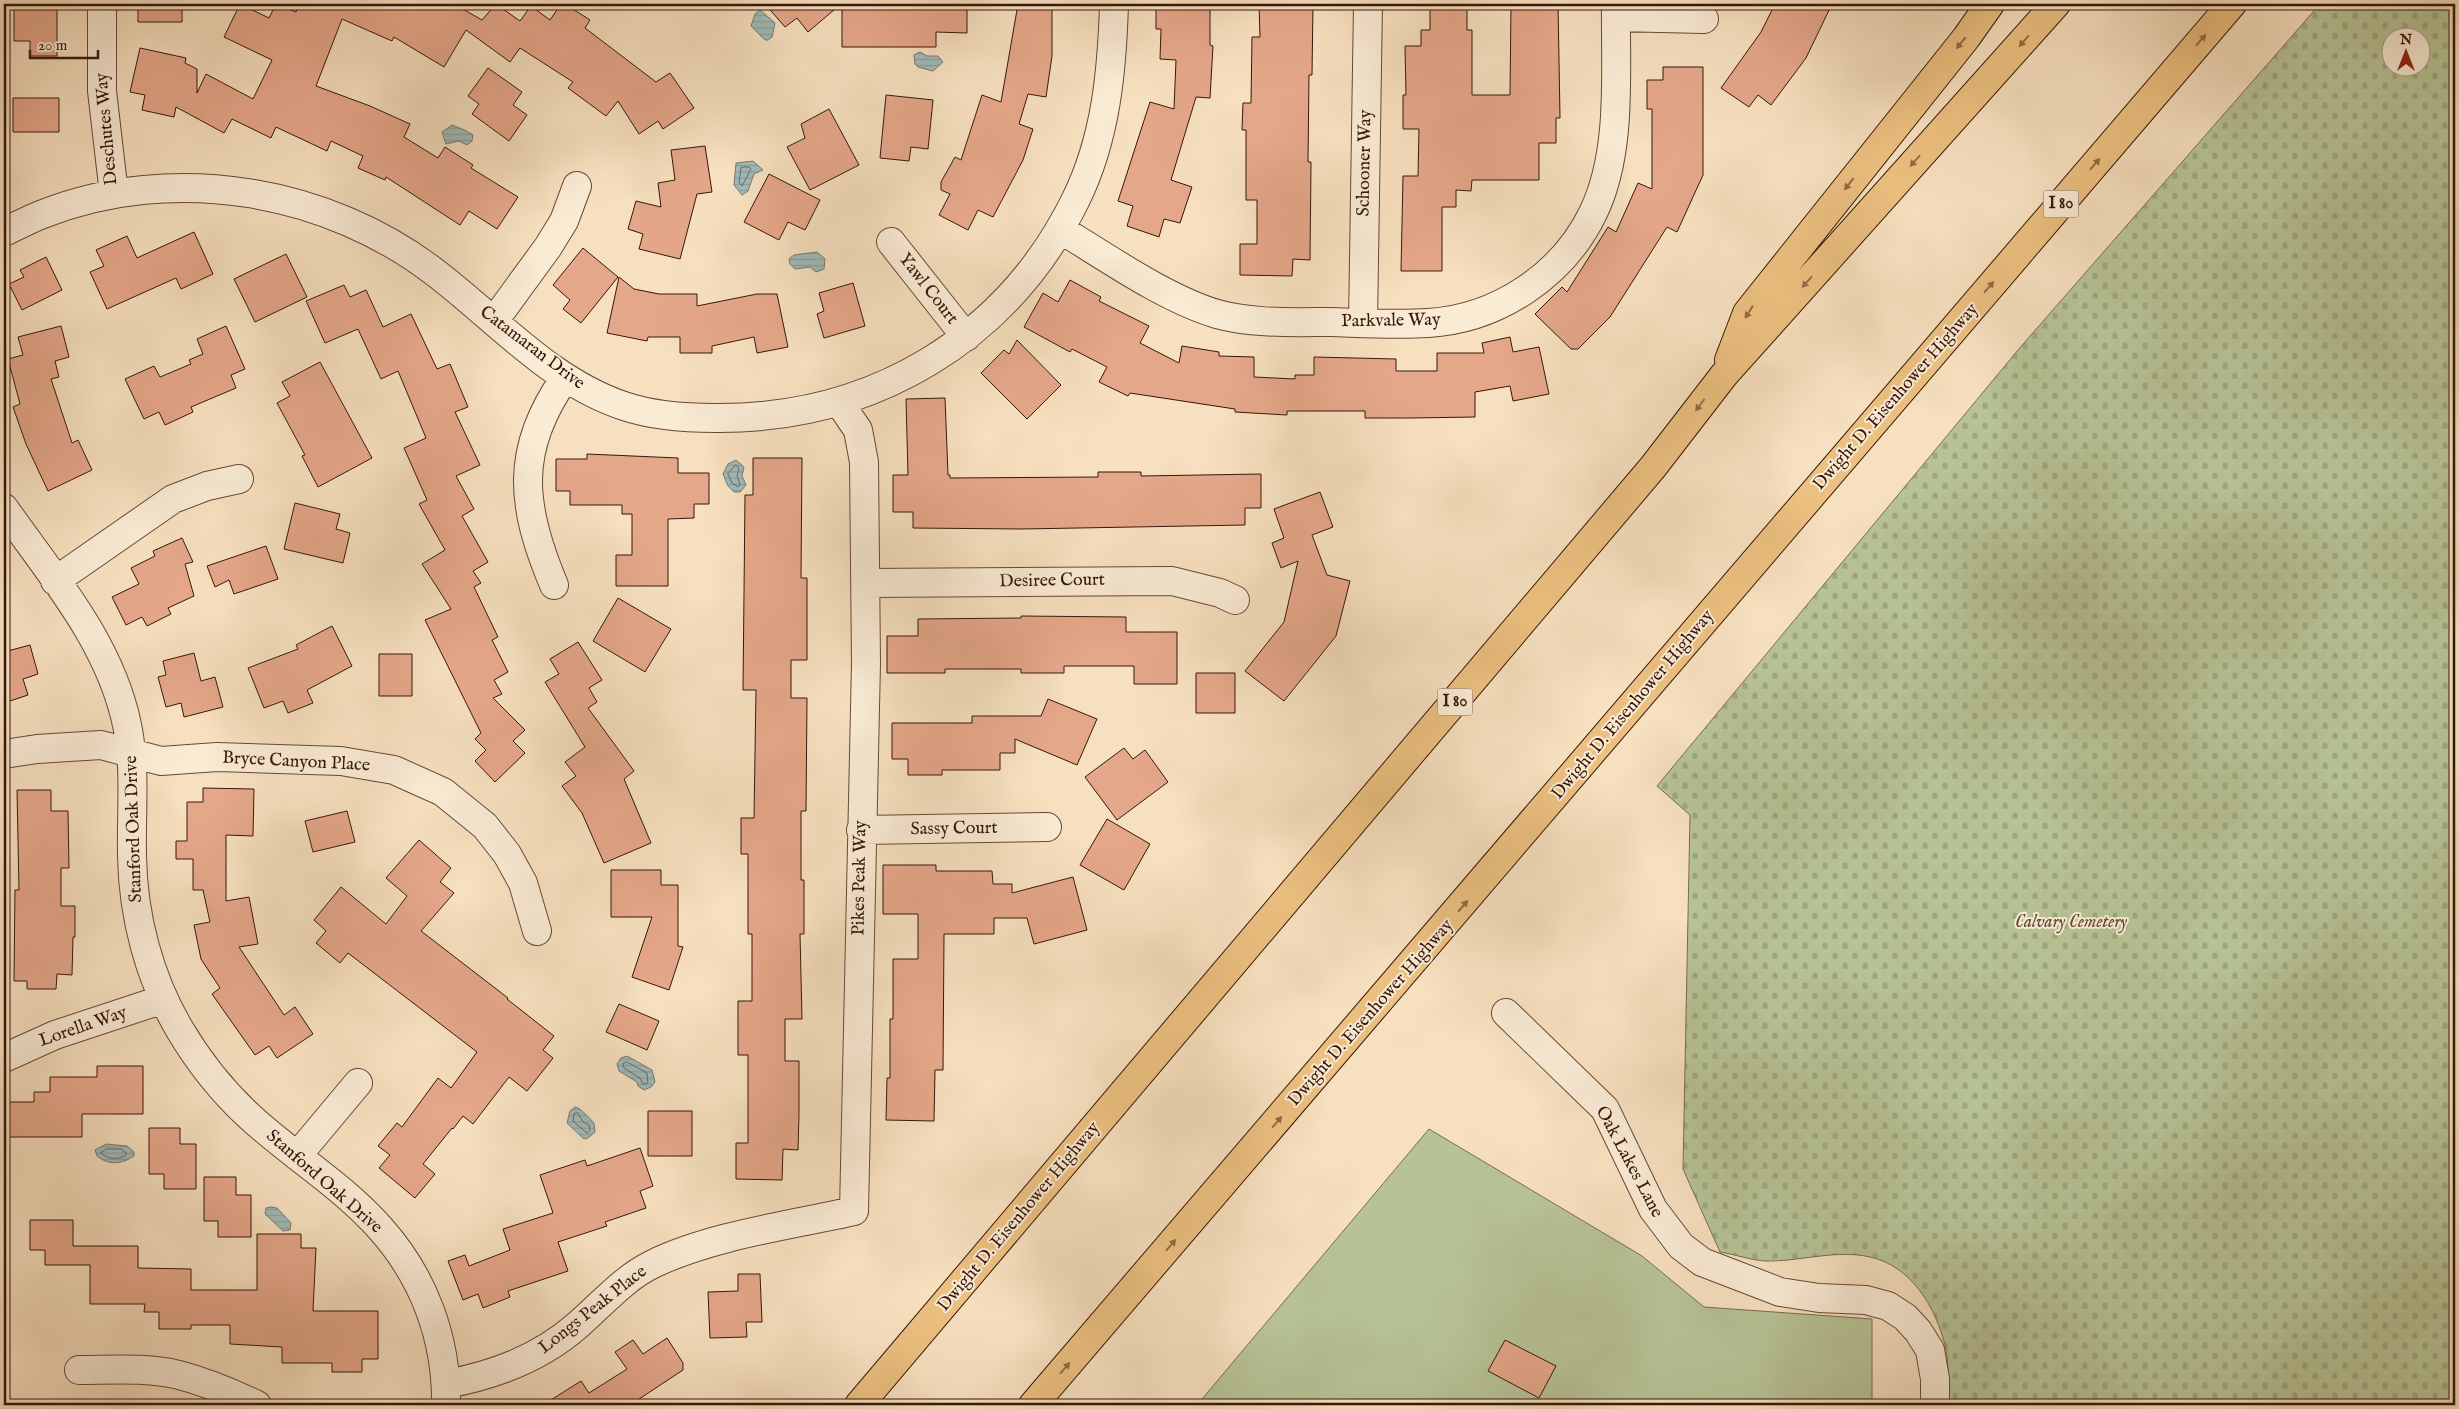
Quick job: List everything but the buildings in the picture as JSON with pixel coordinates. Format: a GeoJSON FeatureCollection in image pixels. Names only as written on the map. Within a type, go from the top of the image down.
{"type":"FeatureCollection","features":[{"type":"Feature","properties":{"kind":"highway"},"geometry":{"type":"LineString","coordinates":[[1724,375],[1747,313],[1966,38],[1990,4]]}},
{"type":"Feature","properties":{"kind":"highway","name":"Dwight D. Eisenhower Highway"},"geometry":{"type":"LineString","coordinates":[[860,1405],[1647,475],[1724,375],[2056,4]]}},
{"type":"Feature","properties":{"kind":"highway","name":"Dwight D. Eisenhower Highway"},"geometry":{"type":"LineString","coordinates":[[1033,1405],[2232,4]]}},
{"type":"Feature","properties":{"kind":"street","name":"Deschutes Way"},"geometry":{"type":"LineString","coordinates":[[102,4],[102,90],[114,194]]}},
{"type":"Feature","properties":{"kind":"street","name":"Catamaran Drive"},"geometry":{"type":"LineString","coordinates":[[4,232],[43,213],[114,194],[154,189],[198,188],[240,192],[282,200],[324,212],[363,228],[400,249],[436,273],[565,378],[595,395],[625,407],[652,413],[695,418],[742,418],[782,415],[839,402],[878,388],[915,371],[966,337],[1023,282],[1060,230],[1077,197],[1092,160],[1103,122],[1112,62],[1114,4]]}},
{"type":"Feature","properties":{"kind":"street","name":"Schooner Way"},"geometry":{"type":"LineString","coordinates":[[1363,323],[1368,4]]}},
{"type":"Feature","properties":{"kind":"street","name":"Parkvale Way"},"geometry":{"type":"LineString","coordinates":[[1060,230],[1183,301],[1216,314],[1268,321],[1429,323],[1480,313],[1527,289],[1565,255],[1594,212],[1610,162],[1614,129],[1616,10],[1704,19]]}},
{"type":"Feature","properties":{"kind":"street"},"geometry":{"type":"LineString","coordinates":[[494,321],[548,248],[564,221],[576,186]]}},
{"type":"Feature","properties":{"kind":"street","name":"Yawl Court"},"geometry":{"type":"LineString","coordinates":[[891,242],[966,337]]}},
{"type":"Feature","properties":{"kind":"street"},"geometry":{"type":"LineString","coordinates":[[554,584],[540,552],[530,517],[527,482],[531,448],[542,414],[565,378]]}},
{"type":"Feature","properties":{"kind":"street","name":"Pikes Peak Way"},"geometry":{"type":"LineString","coordinates":[[710,1243],[854,1212],[865,583],[862,446],[854,423],[839,402]]}},
{"type":"Feature","properties":{"kind":"street"},"geometry":{"type":"LineString","coordinates":[[55,581],[173,499],[207,486],[239,479]]}},
{"type":"Feature","properties":{"kind":"street","name":"Stanford Oak Drive"},"geometry":{"type":"LineString","coordinates":[[4,508],[81,618],[110,671],[123,708],[131,753],[134,893],[140,930],[164,999],[179,1029],[199,1060],[223,1090],[249,1116],[361,1210],[379,1227],[402,1254],[420,1284],[434,1317],[442,1351],[446,1395]]}},
{"type":"Feature","properties":{"kind":"street","name":"Desiree Court"},"geometry":{"type":"LineString","coordinates":[[865,583],[1172,581],[1220,593],[1235,600]]}},
{"type":"Feature","properties":{"kind":"street","name":"Bryce Canyon Place"},"geometry":{"type":"LineString","coordinates":[[4,754],[37,748],[101,745],[161,761],[217,757],[341,761],[394,770],[427,783],[458,802],[485,826],[507,854],[523,883],[537,930]]}},
{"type":"Feature","properties":{"kind":"street","name":"Sassy Court"},"geometry":{"type":"LineString","coordinates":[[861,830],[1047,827]]}},
{"type":"Feature","properties":{"kind":"street","name":"Lorella Way"},"geometry":{"type":"LineString","coordinates":[[4,1058],[55,1035],[164,999]]}},
{"type":"Feature","properties":{"kind":"street","name":"Oak Lakes Lane"},"geometry":{"type":"LineString","coordinates":[[1506,1013],[1605,1109],[1653,1209],[1681,1246],[1702,1262],[1780,1292],[1819,1298],[1866,1300],[1888,1306],[1905,1317],[1918,1330],[1930,1350],[1935,1379],[1935,1405]]}},
{"type":"Feature","properties":{"kind":"street"},"geometry":{"type":"LineString","coordinates":[[297,1156],[358,1083]]}},
{"type":"Feature","properties":{"kind":"street","name":"Longs Peak Place"},"geometry":{"type":"LineString","coordinates":[[446,1395],[487,1376],[511,1368],[540,1353],[568,1334],[605,1298],[636,1274],[687,1249],[710,1243]]}},
{"type":"Feature","properties":{"kind":"street"},"geometry":{"type":"LineString","coordinates":[[79,1370],[143,1370],[177,1374],[213,1385],[257,1405]]}},
{"type":"Feature","properties":{"kind":"green space","name":"Calvary Cemetery"},"geometry":{"type":"Polygon","coordinates":[[[2320,4],[2455,4],[2455,1405],[1947,1405],[1947,1352],[1941,1330],[1928,1302],[1898,1269],[1885,1262],[1857,1255],[1844,1254],[1764,1261],[1720,1252],[1683,1169],[1690,815],[1657,786],[2018,350],[2320,4]]]}},
{"type":"Feature","properties":{"kind":"green space"},"geometry":{"type":"Polygon","coordinates":[[[1429,1129],[1642,1256],[1704,1307],[1872,1319],[1872,1405],[1197,1405],[1429,1129]]]}},
{"type":"Feature","properties":{"kind":"water"},"geometry":{"type":"Polygon","coordinates":[[[760,10],[775,23],[772,37],[768,40],[765,40],[751,26],[755,14],[760,10]]]}},
{"type":"Feature","properties":{"kind":"water"},"geometry":{"type":"Polygon","coordinates":[[[920,52],[927,56],[938,56],[943,62],[933,71],[918,67],[915,64],[914,55],[920,52]]]}},
{"type":"Feature","properties":{"kind":"water"},"geometry":{"type":"Polygon","coordinates":[[[452,125],[473,135],[472,141],[467,145],[459,141],[446,144],[442,132],[452,125]]]}},
{"type":"Feature","properties":{"kind":"water"},"geometry":{"type":"Polygon","coordinates":[[[753,161],[763,170],[754,174],[748,191],[742,195],[734,185],[736,163],[753,161]]]}},
{"type":"Feature","properties":{"kind":"water"},"geometry":{"type":"Polygon","coordinates":[[[817,252],[825,259],[824,269],[816,272],[810,267],[795,269],[790,264],[789,259],[794,255],[817,252]]]}},
{"type":"Feature","properties":{"kind":"water"},"geometry":{"type":"Polygon","coordinates":[[[736,460],[744,467],[742,476],[746,485],[740,492],[734,492],[728,486],[723,474],[728,464],[736,460]]]}},
{"type":"Feature","properties":{"kind":"water"},"geometry":{"type":"Polygon","coordinates":[[[627,1056],[652,1070],[655,1082],[651,1087],[644,1090],[638,1086],[637,1082],[619,1071],[617,1064],[621,1058],[627,1056]]]}},
{"type":"Feature","properties":{"kind":"water"},"geometry":{"type":"Polygon","coordinates":[[[575,1107],[594,1123],[595,1132],[588,1138],[584,1139],[567,1123],[570,1111],[575,1107]]]}},
{"type":"Feature","properties":{"kind":"water"},"geometry":{"type":"Polygon","coordinates":[[[106,1144],[127,1146],[134,1152],[134,1156],[125,1161],[115,1163],[106,1161],[97,1156],[95,1150],[106,1144]]]}},
{"type":"Feature","properties":{"kind":"water"},"geometry":{"type":"Polygon","coordinates":[[[266,1208],[277,1208],[291,1223],[290,1230],[283,1231],[265,1214],[266,1208]]]}}]}
